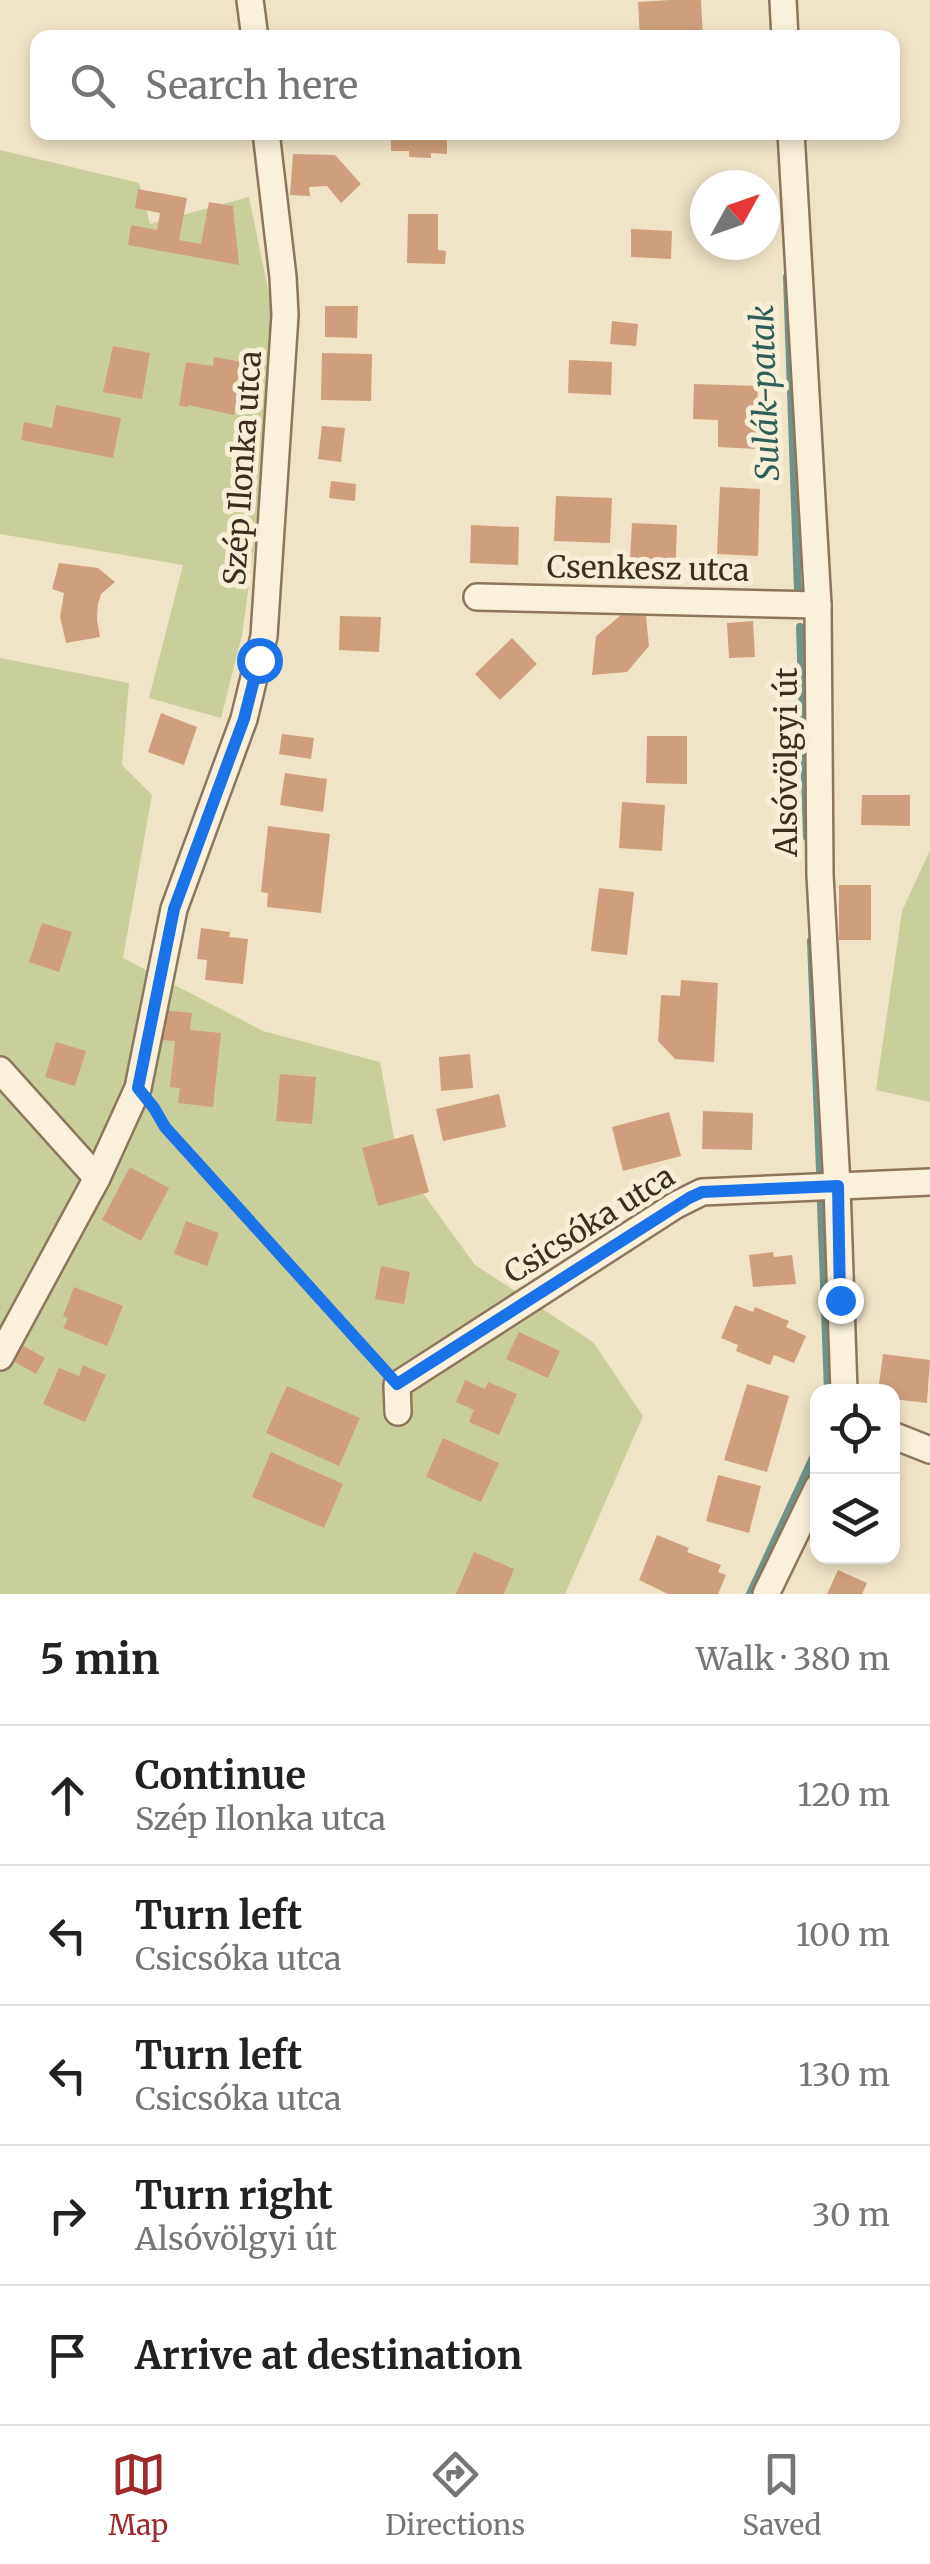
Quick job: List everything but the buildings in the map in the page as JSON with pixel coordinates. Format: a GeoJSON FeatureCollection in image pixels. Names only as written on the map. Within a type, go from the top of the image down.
{"type":"FeatureCollection","features":[{"type":"Feature","properties":{"kind":"street"},"geometry":{"type":"LineString","coordinates":[[250,0],[254,30]]}},
{"type":"Feature","properties":{"kind":"street"},"geometry":{"type":"LineString","coordinates":[[783,0],[785,30]]}},
{"type":"Feature","properties":{"kind":"street","name":"Szép Ilonka utca"},"geometry":{"type":"LineString","coordinates":[[0,1357],[98,1178],[138,1088],[174,909],[244,719],[264,636],[285,315],[267,140]]}},
{"type":"Feature","properties":{"kind":"street","name":"Alsóvölgyi út"},"geometry":{"type":"LineString","coordinates":[[790,140],[818,604],[820,874],[838,1186],[844,1384]]}},
{"type":"Feature","properties":{"kind":"street","name":"Csenkesz utca"},"geometry":{"type":"LineString","coordinates":[[477,597],[818,604]]}},
{"type":"Feature","properties":{"kind":"street"},"geometry":{"type":"LineString","coordinates":[[0,1070],[98,1178]]}},
{"type":"Feature","properties":{"kind":"street","name":"Csicsóka utca"},"geometry":{"type":"LineString","coordinates":[[397,1384],[702,1192],[930,1182]]}},
{"type":"Feature","properties":{"kind":"street"},"geometry":{"type":"LineString","coordinates":[[397,1384],[398,1412]]}},
{"type":"Feature","properties":{"kind":"street"},"geometry":{"type":"LineString","coordinates":[[900,1438],[930,1450]]}},
{"type":"Feature","properties":{"kind":"street"},"geometry":{"type":"LineString","coordinates":[[766,1594],[810,1503]]}},
{"type":"Feature","properties":{"kind":"path"},"geometry":{"type":"LineString","coordinates":[[138,1088],[165,1127],[397,1384]]}},
{"type":"Feature","properties":{"kind":"green space"},"geometry":{"type":"Polygon","coordinates":[[[0,150],[139,183],[150,224],[249,197],[274,318],[255,542],[242,635],[221,718],[149,698],[183,565],[0,534],[0,150]]]}},
{"type":"Feature","properties":{"kind":"green space"},"geometry":{"type":"Polygon","coordinates":[[[0,658],[129,683],[122,765],[152,795],[123,958],[263,1031],[380,1062],[398,1159],[475,1265],[593,1342],[643,1416],[565,1594],[0,1594],[0,658]]]}},
{"type":"Feature","properties":{"kind":"green space"},"geometry":{"type":"Polygon","coordinates":[[[930,850],[930,1102],[876,1090],[902,911],[930,850]]]}},
{"type":"Feature","properties":{"kind":"waterway","name":"Sulák-patak"},"geometry":{"type":"LineString","coordinates":[[787,277],[798,591]]}},
{"type":"Feature","properties":{"kind":"waterway"},"geometry":{"type":"LineString","coordinates":[[800,627],[807,837]]}},
{"type":"Feature","properties":{"kind":"waterway"},"geometry":{"type":"LineString","coordinates":[[811,941],[820,1170]]}},
{"type":"Feature","properties":{"kind":"waterway","name":"Sulák-patak"},"geometry":{"type":"LineString","coordinates":[[821,1204],[828,1384]]}},
{"type":"Feature","properties":{"kind":"waterway","name":"Sulák-patak"},"geometry":{"type":"LineString","coordinates":[[750,1594],[810,1464]]}},
{"type":"Feature","properties":{"kind":"route"},"geometry":{"type":"LineString","coordinates":[[259,660],[244,719],[174,909],[138,1088],[165,1127],[397,1384],[702,1192],[838,1186],[840,1300]]}}]}
